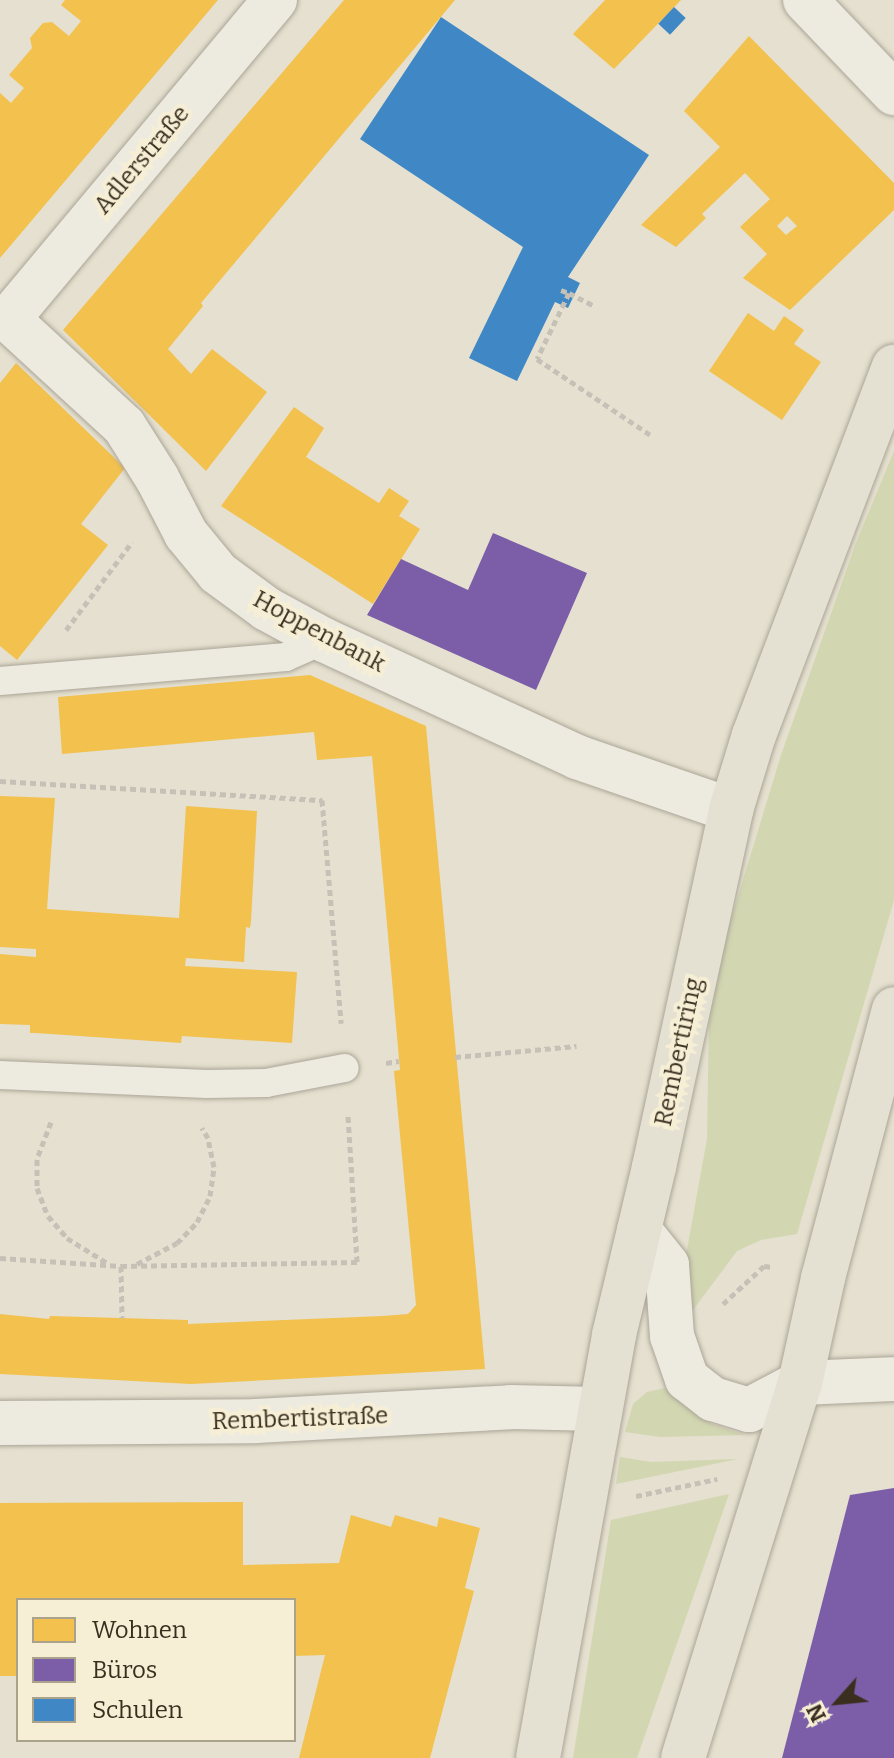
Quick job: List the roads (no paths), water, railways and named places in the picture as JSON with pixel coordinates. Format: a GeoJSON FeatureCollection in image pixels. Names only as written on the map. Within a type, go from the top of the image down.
{"type":"FeatureCollection","features":[{"type":"Feature","properties":{"kind":"main road","name":"Rembertiring"},"geometry":{"type":"LineString","coordinates":[[538,1758],[600,1409],[731,810],[754,735],[894,367]]}},
{"type":"Feature","properties":{"kind":"main road"},"geometry":{"type":"LineString","coordinates":[[683,1758],[800,1383],[823,1278],[894,1009]]}},
{"type":"Feature","properties":{"kind":"street","name":"Adlerstraße"},"geometry":{"type":"LineString","coordinates":[[8,319],[275,0]]}},
{"type":"Feature","properties":{"kind":"street"},"geometry":{"type":"LineString","coordinates":[[805,0],[894,93]]}},
{"type":"Feature","properties":{"kind":"street","name":"Hoppenbank"},"geometry":{"type":"LineString","coordinates":[[8,319],[124,426],[186,534],[218,573],[267,609],[324,640],[577,757],[731,810]]}},
{"type":"Feature","properties":{"kind":"street"},"geometry":{"type":"LineString","coordinates":[[639,1230],[667,1265],[672,1336],[687,1379],[713,1399],[749,1410],[800,1383],[894,1379]]}},
{"type":"Feature","properties":{"kind":"street","name":"Rembertistraße"},"geometry":{"type":"LineString","coordinates":[[0,1423],[240,1422],[511,1407],[600,1409]]}},
{"type":"Feature","properties":{"kind":"lane"},"geometry":{"type":"LineString","coordinates":[[0,681],[286,657],[324,640]]}},
{"type":"Feature","properties":{"kind":"lane"},"geometry":{"type":"LineString","coordinates":[[0,1075],[266,1083],[345,1068]]}}]}
